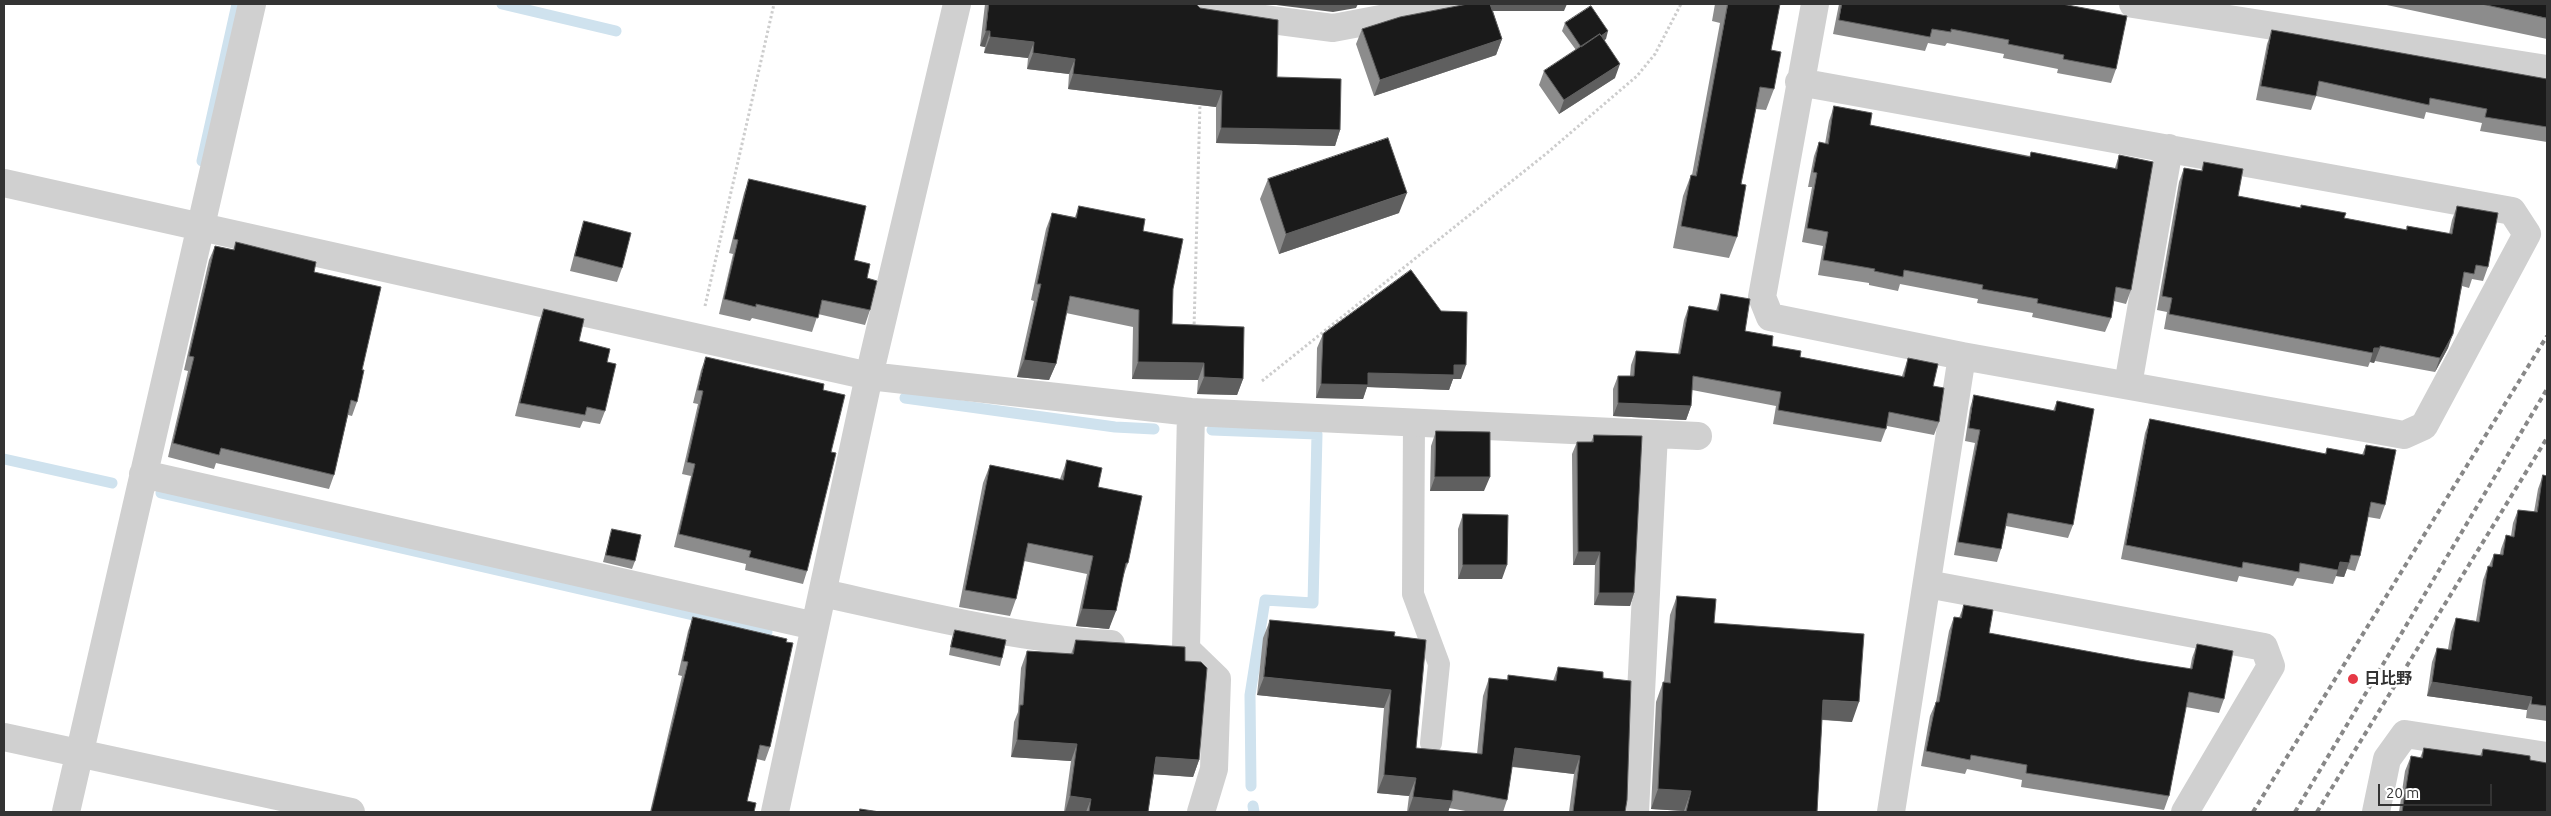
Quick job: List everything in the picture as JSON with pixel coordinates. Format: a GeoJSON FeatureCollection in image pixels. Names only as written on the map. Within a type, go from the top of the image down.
{"type":"FeatureCollection","features":[{"type":"Feature","properties":{"kind":"street"},"geometry":{"type":"LineString","coordinates":[[66,812],[252,4]]}},
{"type":"Feature","properties":{"kind":"street"},"geometry":{"type":"LineString","coordinates":[[775,812],[869,376],[956,4]]}},
{"type":"Feature","properties":{"kind":"street"},"geometry":{"type":"LineString","coordinates":[[1203,4],[1203,11],[1333,28],[1460,4]]}},
{"type":"Feature","properties":{"kind":"street"},"geometry":{"type":"LineString","coordinates":[[1799,82],[2512,211],[2527,234],[2424,426],[2404,435],[1962,356],[1770,317],[1762,296],[1799,82],[1815,4]]}},
{"type":"Feature","properties":{"kind":"street"},"geometry":{"type":"LineString","coordinates":[[2133,4],[2547,69]]}},
{"type":"Feature","properties":{"kind":"street"},"geometry":{"type":"LineString","coordinates":[[2128,385],[2169,148]]}},
{"type":"Feature","properties":{"kind":"street"},"geometry":{"type":"LineString","coordinates":[[4,183],[869,376],[1191,412],[1698,436]]}},
{"type":"Feature","properties":{"kind":"street"},"geometry":{"type":"LineString","coordinates":[[1891,812],[1962,356]]}},
{"type":"Feature","properties":{"kind":"street"},"geometry":{"type":"LineString","coordinates":[[1191,412],[1176,648],[1217,679],[1214,769],[1201,812]]}},
{"type":"Feature","properties":{"kind":"street"},"geometry":{"type":"LineString","coordinates":[[1635,812],[1654,434]]}},
{"type":"Feature","properties":{"kind":"street"},"geometry":{"type":"LineString","coordinates":[[143,474],[816,626]]}},
{"type":"Feature","properties":{"kind":"street"},"geometry":{"type":"LineString","coordinates":[[1927,584],[2264,647],[2271,666],[2185,812]]}},
{"type":"Feature","properties":{"kind":"street"},"geometry":{"type":"LineString","coordinates":[[823,593],[952,622],[1058,641],[1136,646]]}},
{"type":"Feature","properties":{"kind":"street"},"geometry":{"type":"LineString","coordinates":[[2376,812],[2387,759],[2405,734],[2547,756]]}},
{"type":"Feature","properties":{"kind":"street"},"geometry":{"type":"LineString","coordinates":[[4,737],[351,812]]}},
{"type":"Feature","properties":{"kind":"lane"},"geometry":{"type":"LineString","coordinates":[[1414,423],[1413,594],[1439,664],[1431,743]]}},
{"type":"Feature","properties":{"kind":"path"},"geometry":{"type":"LineString","coordinates":[[698,338],[774,4]]}},
{"type":"Feature","properties":{"kind":"path"},"geometry":{"type":"LineString","coordinates":[[1244,415],[1244,395],[1548,153],[1637,76],[1655,54],[1681,4]]}},
{"type":"Feature","properties":{"kind":"path"},"geometry":{"type":"LineString","coordinates":[[1194,334],[1200,99]]}},
{"type":"Feature","properties":{"kind":"building"},"geometry":{"type":"Polygon","coordinates":[[[989,4],[1196,4],[1200,8],[1278,20],[1277,77],[1341,79],[1340,130],[1221,128],[1222,91],[1073,74],[1075,59],[1033,53],[1034,42],[990,37],[990,31],[986,31],[989,4]]]}},
{"type":"Feature","properties":{"kind":"building"},"geometry":{"type":"Polygon","coordinates":[[[1468,4],[1490,4],[1502,39],[1380,80],[1362,29],[1400,17],[1468,4]]]}},
{"type":"Feature","properties":{"kind":"building"},"geometry":{"type":"Polygon","coordinates":[[[1728,4],[1780,4],[1771,50],[1781,52],[1774,89],[1760,87],[1741,184],[1746,185],[1737,237],[1681,226],[1691,175],[1696,176],[1728,4]]]}},
{"type":"Feature","properties":{"kind":"building"},"geometry":{"type":"Polygon","coordinates":[[[1842,4],[2062,4],[2127,16],[2116,69],[2063,59],[2064,55],[2008,44],[2009,40],[1951,29],[1951,32],[1932,29],[1930,37],[1839,20],[1842,4]]]}},
{"type":"Feature","properties":{"kind":"building"},"geometry":{"type":"Polygon","coordinates":[[[2482,4],[2547,4],[2547,18],[2482,4]]]}},
{"type":"Feature","properties":{"kind":"building"},"geometry":{"type":"Polygon","coordinates":[[[1591,6],[1608,31],[1581,47],[1565,23],[1591,6]]]}},
{"type":"Feature","properties":{"kind":"building"},"geometry":{"type":"Polygon","coordinates":[[[2272,30],[2547,79],[2547,127],[2485,117],[2487,109],[2430,98],[2429,105],[2319,81],[2316,96],[2261,86],[2272,30]]]}},
{"type":"Feature","properties":{"kind":"building"},"geometry":{"type":"Polygon","coordinates":[[[1600,34],[1620,64],[1564,100],[1544,71],[1600,34]]]}},
{"type":"Feature","properties":{"kind":"building"},"geometry":{"type":"Polygon","coordinates":[[[1834,106],[1872,113],[1870,125],[2030,157],[2031,152],[2117,169],[2119,155],[2153,162],[2131,290],[2116,287],[2111,318],[2037,303],[2038,299],[1982,289],[1983,285],[1904,270],[1903,277],[1874,271],[1875,269],[1823,260],[1828,232],[1807,228],[1817,173],[1813,172],[1819,142],[1828,144],[1834,106]]]}},
{"type":"Feature","properties":{"kind":"building"},"geometry":{"type":"Polygon","coordinates":[[[1388,138],[1407,193],[1286,234],[1268,179],[1388,138]]]}},
{"type":"Feature","properties":{"kind":"building"},"geometry":{"type":"Polygon","coordinates":[[[2204,162],[2243,169],[2238,196],[2301,208],[2301,205],[2346,213],[2344,218],[2407,230],[2407,226],[2452,234],[2457,206],[2498,213],[2488,267],[2476,265],[2474,274],[2464,272],[2453,334],[2440,358],[2380,346],[2380,348],[2374,348],[2373,353],[2169,314],[2172,298],[2162,296],[2184,168],[2202,171],[2204,162]]]}},
{"type":"Feature","properties":{"kind":"building"},"geometry":{"type":"Polygon","coordinates":[[[749,179],[866,206],[854,260],[870,264],[867,278],[877,281],[870,310],[822,300],[818,318],[756,304],[756,307],[724,299],[738,240],[734,239],[749,179]]]}},
{"type":"Feature","properties":{"kind":"building"},"geometry":{"type":"Polygon","coordinates":[[[1079,206],[1145,219],[1143,231],[1183,239],[1173,289],[1172,324],[1244,327],[1243,379],[1204,377],[1204,363],[1138,362],[1139,310],[1070,296],[1056,364],[1024,360],[1041,284],[1037,284],[1052,213],[1076,218],[1079,206]]]}},
{"type":"Feature","properties":{"kind":"building"},"geometry":{"type":"Polygon","coordinates":[[[584,221],[631,233],[622,268],[575,256],[584,221]]]}},
{"type":"Feature","properties":{"kind":"building"},"geometry":{"type":"Polygon","coordinates":[[[236,242],[316,262],[314,272],[381,287],[362,370],[364,370],[357,402],[351,400],[334,475],[221,448],[219,455],[173,443],[194,357],[189,356],[215,246],[234,250],[236,242]]]}},
{"type":"Feature","properties":{"kind":"building"},"geometry":{"type":"Polygon","coordinates":[[[1411,270],[1441,311],[1467,312],[1466,365],[1454,365],[1454,375],[1368,373],[1368,385],[1321,384],[1323,334],[1411,270]]]}},
{"type":"Feature","properties":{"kind":"building"},"geometry":{"type":"Polygon","coordinates":[[[1721,294],[1750,299],[1745,331],[1773,336],[1772,346],[1801,351],[1800,357],[1904,377],[1908,358],[1938,364],[1933,386],[1944,388],[1939,422],[1889,412],[1886,429],[1778,410],[1781,392],[1693,376],[1691,406],[1618,403],[1618,376],[1634,376],[1636,351],[1680,354],[1689,306],[1718,311],[1721,294]]]}},
{"type":"Feature","properties":{"kind":"building"},"geometry":{"type":"Polygon","coordinates":[[[544,309],[584,319],[579,341],[610,349],[607,362],[616,364],[605,411],[587,407],[585,415],[520,403],[544,309]]]}},
{"type":"Feature","properties":{"kind":"building"},"geometry":{"type":"Polygon","coordinates":[[[706,357],[824,384],[823,390],[845,395],[831,452],[836,453],[807,571],[749,557],[751,551],[679,534],[695,464],[687,462],[703,391],[698,390],[706,357]]]}},
{"type":"Feature","properties":{"kind":"building"},"geometry":{"type":"Polygon","coordinates":[[[1974,395],[2055,411],[2057,401],[2094,409],[2073,525],[2008,513],[2001,549],[1958,542],[1980,430],[1969,428],[1974,395]]]}},
{"type":"Feature","properties":{"kind":"building"},"geometry":{"type":"Polygon","coordinates":[[[2150,419],[2326,454],[2327,448],[2364,455],[2366,445],[2396,450],[2385,505],[2371,502],[2360,556],[2351,555],[2349,563],[2340,562],[2338,570],[2300,563],[2299,572],[2243,562],[2242,568],[2126,545],[2150,419]]]}},
{"type":"Feature","properties":{"kind":"building"},"geometry":{"type":"Polygon","coordinates":[[[1436,431],[1490,432],[1490,477],[1435,477],[1436,431]]]}},
{"type":"Feature","properties":{"kind":"building"},"geometry":{"type":"Polygon","coordinates":[[[1594,435],[1642,436],[1634,593],[1599,593],[1600,552],[1578,552],[1577,442],[1593,442],[1594,435]]]}},
{"type":"Feature","properties":{"kind":"building"},"geometry":{"type":"Polygon","coordinates":[[[1067,460],[1102,468],[1098,487],[1142,496],[1116,611],[1082,609],[1093,556],[1028,543],[1016,599],[965,590],[990,465],[1063,480],[1067,460]]]}},
{"type":"Feature","properties":{"kind":"building"},"geometry":{"type":"Polygon","coordinates":[[[2543,475],[2547,476],[2547,706],[2531,704],[2532,697],[2432,682],[2437,648],[2451,650],[2456,618],[2479,622],[2488,566],[2492,567],[2494,554],[2503,555],[2506,535],[2514,537],[2518,510],[2537,512],[2543,475]]]}},
{"type":"Feature","properties":{"kind":"building"},"geometry":{"type":"Polygon","coordinates":[[[1463,514],[1508,515],[1507,565],[1463,565],[1463,514]]]}},
{"type":"Feature","properties":{"kind":"building"},"geometry":{"type":"Polygon","coordinates":[[[612,529],[641,535],[635,561],[606,555],[612,529]]]}},
{"type":"Feature","properties":{"kind":"building"},"geometry":{"type":"Polygon","coordinates":[[[1677,596],[1716,599],[1714,623],[1864,634],[1859,702],[1823,700],[1817,812],[1686,812],[1691,791],[1658,789],[1663,682],[1670,683],[1677,596]]]}},
{"type":"Feature","properties":{"kind":"building"},"geometry":{"type":"Polygon","coordinates":[[[1964,605],[1993,610],[1989,633],[2140,661],[2192,669],[2197,644],[2233,651],[2224,699],[2189,692],[2169,796],[2026,773],[2027,765],[1971,755],[1970,760],[1926,751],[1936,702],[1939,702],[1954,617],[1961,618],[1964,605]]]}},
{"type":"Feature","properties":{"kind":"building"},"geometry":{"type":"Polygon","coordinates":[[[693,617],[787,639],[786,642],[793,643],[770,747],[760,745],[747,801],[756,803],[754,812],[651,812],[688,662],[683,661],[693,617]]]}},
{"type":"Feature","properties":{"kind":"building"},"geometry":{"type":"Polygon","coordinates":[[[1270,620],[1395,632],[1394,636],[1426,640],[1416,748],[1482,754],[1489,678],[1508,680],[1508,675],[1556,681],[1558,667],[1603,672],[1603,678],[1631,681],[1625,812],[1573,812],[1580,756],[1515,748],[1507,800],[1453,790],[1452,801],[1413,797],[1416,778],[1384,775],[1391,690],[1264,677],[1270,620]]]}},
{"type":"Feature","properties":{"kind":"building"},"geometry":{"type":"Polygon","coordinates":[[[955,630],[1006,640],[1002,658],[951,647],[955,630]]]}},
{"type":"Feature","properties":{"kind":"building"},"geometry":{"type":"Polygon","coordinates":[[[1076,640],[1185,647],[1185,661],[1201,662],[1207,668],[1199,760],[1156,757],[1148,812],[1089,812],[1091,799],[1070,796],[1077,744],[1017,740],[1020,705],[1023,705],[1027,651],[1073,654],[1076,640]]]}},
{"type":"Feature","properties":{"kind":"building"},"geometry":{"type":"Polygon","coordinates":[[[2424,748],[2482,756],[2483,749],[2530,756],[2530,760],[2547,763],[2547,812],[2402,812],[2411,756],[2422,758],[2424,748]]]}},
{"type":"Feature","properties":{"kind":"building"},"geometry":{"type":"Polygon","coordinates":[[[860,809],[880,812],[860,812],[860,809]]]}},
{"type":"Feature","properties":{"kind":"waterway"},"geometry":{"type":"LineString","coordinates":[[202,161],[237,4]]}},
{"type":"Feature","properties":{"kind":"waterway"},"geometry":{"type":"LineString","coordinates":[[502,4],[616,31]]}},
{"type":"Feature","properties":{"kind":"waterway"},"geometry":{"type":"LineString","coordinates":[[905,398],[1115,427],[1154,429]]}},
{"type":"Feature","properties":{"kind":"waterway"},"geometry":{"type":"LineString","coordinates":[[1212,430],[1317,434],[1313,603],[1265,600],[1250,695],[1251,786]]}},
{"type":"Feature","properties":{"kind":"waterway"},"geometry":{"type":"LineString","coordinates":[[4,459],[112,483]]}},
{"type":"Feature","properties":{"kind":"waterway"},"geometry":{"type":"LineString","coordinates":[[161,493],[767,632]]}},
{"type":"Feature","properties":{"kind":"waterway"},"geometry":{"type":"LineString","coordinates":[[1253,806],[1254,812]]}},
{"type":"Feature","properties":{"kind":"railway"},"geometry":{"type":"LineString","coordinates":[[2253,812],[2547,336]]}},
{"type":"Feature","properties":{"kind":"railway"},"geometry":{"type":"LineString","coordinates":[[2295,812],[2547,389]]}},
{"type":"Feature","properties":{"kind":"railway"},"geometry":{"type":"LineString","coordinates":[[2317,812],[2547,438]]}},
{"type":"Feature","properties":{"kind":"place","name":"日比野"},"geometry":{"type":"Point","coordinates":[2353,679]}}]}
